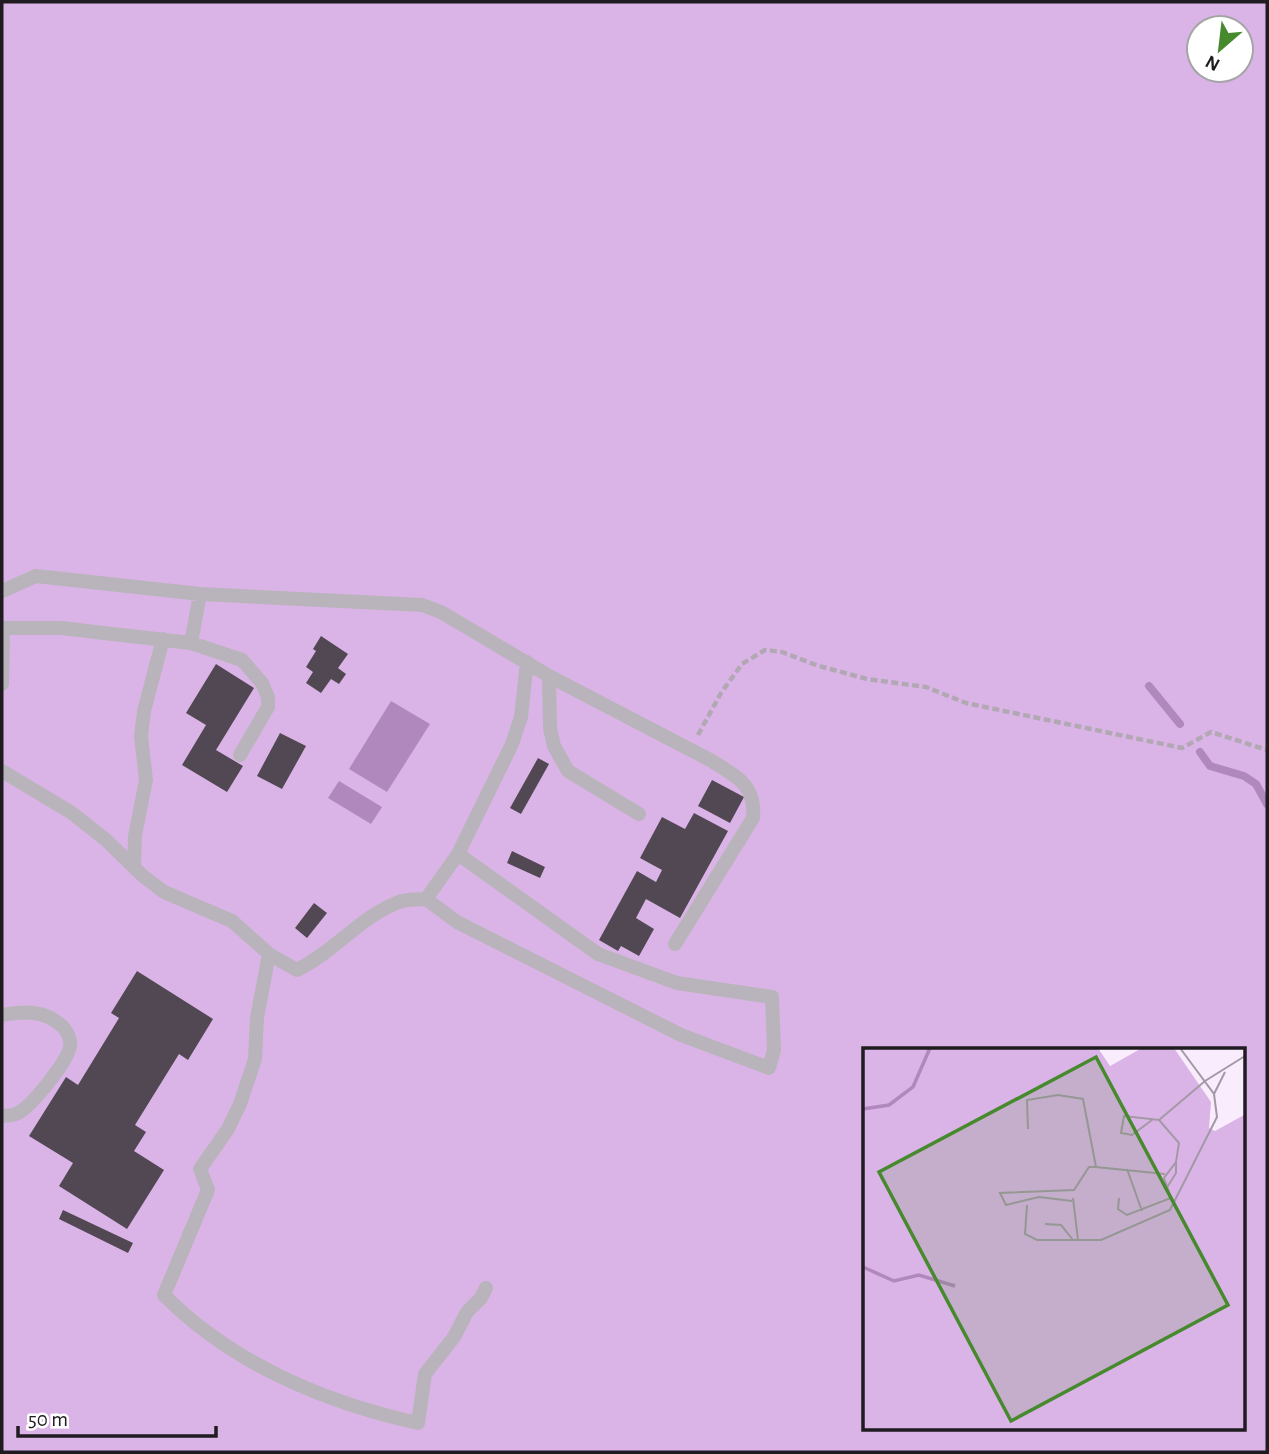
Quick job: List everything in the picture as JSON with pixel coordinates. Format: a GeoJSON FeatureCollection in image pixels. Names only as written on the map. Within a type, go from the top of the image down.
{"type":"FeatureCollection","features":[{"type":"Feature","properties":{"kind":"lane"},"geometry":{"type":"LineString","coordinates":[[2,592],[36,576],[200,594],[422,605],[441,612],[550,676],[690,749],[734,775],[748,790],[754,802],[753,818],[675,944]]}},
{"type":"Feature","properties":{"kind":"lane"},"geometry":{"type":"LineString","coordinates":[[191,643],[200,594]]}},
{"type":"Feature","properties":{"kind":"lane"},"geometry":{"type":"LineString","coordinates":[[2,683],[2,628],[61,628],[191,643],[242,660],[262,683],[268,697],[268,708],[240,755]]}},
{"type":"Feature","properties":{"kind":"lane"},"geometry":{"type":"LineString","coordinates":[[134,867],[135,836],[146,780],[141,736],[144,711],[163,639]]}},
{"type":"Feature","properties":{"kind":"lane"},"geometry":{"type":"LineString","coordinates":[[426,899],[458,853],[512,744],[521,717],[527,662]]}},
{"type":"Feature","properties":{"kind":"lane"},"geometry":{"type":"LineString","coordinates":[[550,676],[550,728],[554,746],[568,771],[639,814]]}},
{"type":"Feature","properties":{"kind":"lane"},"geometry":{"type":"LineString","coordinates":[[2,771],[72,813],[164,892],[232,921],[269,954],[297,970],[312,963],[361,923],[400,901],[426,899],[457,922],[681,1035],[769,1068],[774,1050],[772,997],[677,983],[598,954],[458,853]]}},
{"type":"Feature","properties":{"kind":"lane"},"geometry":{"type":"LineString","coordinates":[[269,954],[257,1018],[255,1059],[240,1104],[228,1129],[200,1169],[208,1190],[164,1295],[187,1318],[270,1372],[322,1395],[383,1416],[418,1423],[425,1374],[454,1338],[467,1312],[481,1298],[486,1287]]}},
{"type":"Feature","properties":{"kind":"lane"},"geometry":{"type":"LineString","coordinates":[[2,1015],[26,1011],[54,1019],[68,1031],[70,1046],[60,1065],[29,1105],[16,1115],[2,1116]]}},
{"type":"Feature","properties":{"kind":"path"},"geometry":{"type":"LineString","coordinates":[[690,749],[720,693],[743,664],[765,650],[782,652],[819,666],[867,679],[926,687],[967,702],[1182,748],[1212,732],[1267,750]]}},
{"type":"Feature","properties":{"kind":"shaded area"},"geometry":{"type":"Polygon","coordinates":[[[2,2],[1267,2],[1267,1452],[2,1452],[2,2]]]}},
{"type":"Feature","properties":{"kind":"shaded area"},"geometry":{"type":"Polygon","coordinates":[[[391,701],[430,724],[387,792],[349,769],[391,701]]]}},
{"type":"Feature","properties":{"kind":"shaded area"},"geometry":{"type":"Polygon","coordinates":[[[339,781],[382,807],[371,824],[328,798],[339,781]]]}},
{"type":"Feature","properties":{"kind":"building"},"geometry":{"type":"Polygon","coordinates":[[[321,636],[348,654],[338,668],[346,674],[339,684],[331,679],[321,693],[306,683],[313,672],[306,667],[321,636]]]}},
{"type":"Feature","properties":{"kind":"building"},"geometry":{"type":"Polygon","coordinates":[[[216,664],[254,688],[216,750],[243,766],[227,792],[182,765],[206,725],[186,713],[216,664]]]}},
{"type":"Feature","properties":{"kind":"building"},"geometry":{"type":"Polygon","coordinates":[[[280,733],[306,746],[282,789],[257,776],[280,733]]]}},
{"type":"Feature","properties":{"kind":"building"},"geometry":{"type":"Polygon","coordinates":[[[538,758],[549,764],[521,814],[510,808],[538,758]]]}},
{"type":"Feature","properties":{"kind":"building"},"geometry":{"type":"Polygon","coordinates":[[[712,780],[744,797],[730,823],[698,806],[712,780]]]}},
{"type":"Feature","properties":{"kind":"building"},"geometry":{"type":"Polygon","coordinates":[[[694,813],[728,831],[680,918],[646,899],[636,918],[654,929],[639,956],[621,946],[618,951],[599,940],[637,871],[656,882],[662,870],[640,858],[662,817],[685,829],[694,813]]]}},
{"type":"Feature","properties":{"kind":"building"},"geometry":{"type":"Polygon","coordinates":[[[512,851],[545,867],[540,878],[507,863],[512,851]]]}},
{"type":"Feature","properties":{"kind":"building"},"geometry":{"type":"Polygon","coordinates":[[[314,903],[327,913],[307,938],[295,928],[314,903]]]}},
{"type":"Feature","properties":{"kind":"building"},"geometry":{"type":"Polygon","coordinates":[[[137,971],[213,1019],[188,1060],[179,1054],[135,1125],[146,1132],[134,1151],[164,1170],[127,1229],[59,1186],[73,1163],[29,1136],[66,1077],[78,1085],[119,1018],[111,1013],[137,971]]]}},
{"type":"Feature","properties":{"kind":"building"},"geometry":{"type":"Polygon","coordinates":[[[63,1210],[133,1243],[128,1253],[59,1219],[63,1210]]]}},
{"type":"Feature","properties":{"kind":"waterway"},"geometry":{"type":"LineString","coordinates":[[1149,686],[1180,724]]}},
{"type":"Feature","properties":{"kind":"waterway"},"geometry":{"type":"LineString","coordinates":[[1200,752],[1210,766],[1244,776],[1256,784],[1267,804]]}}]}
